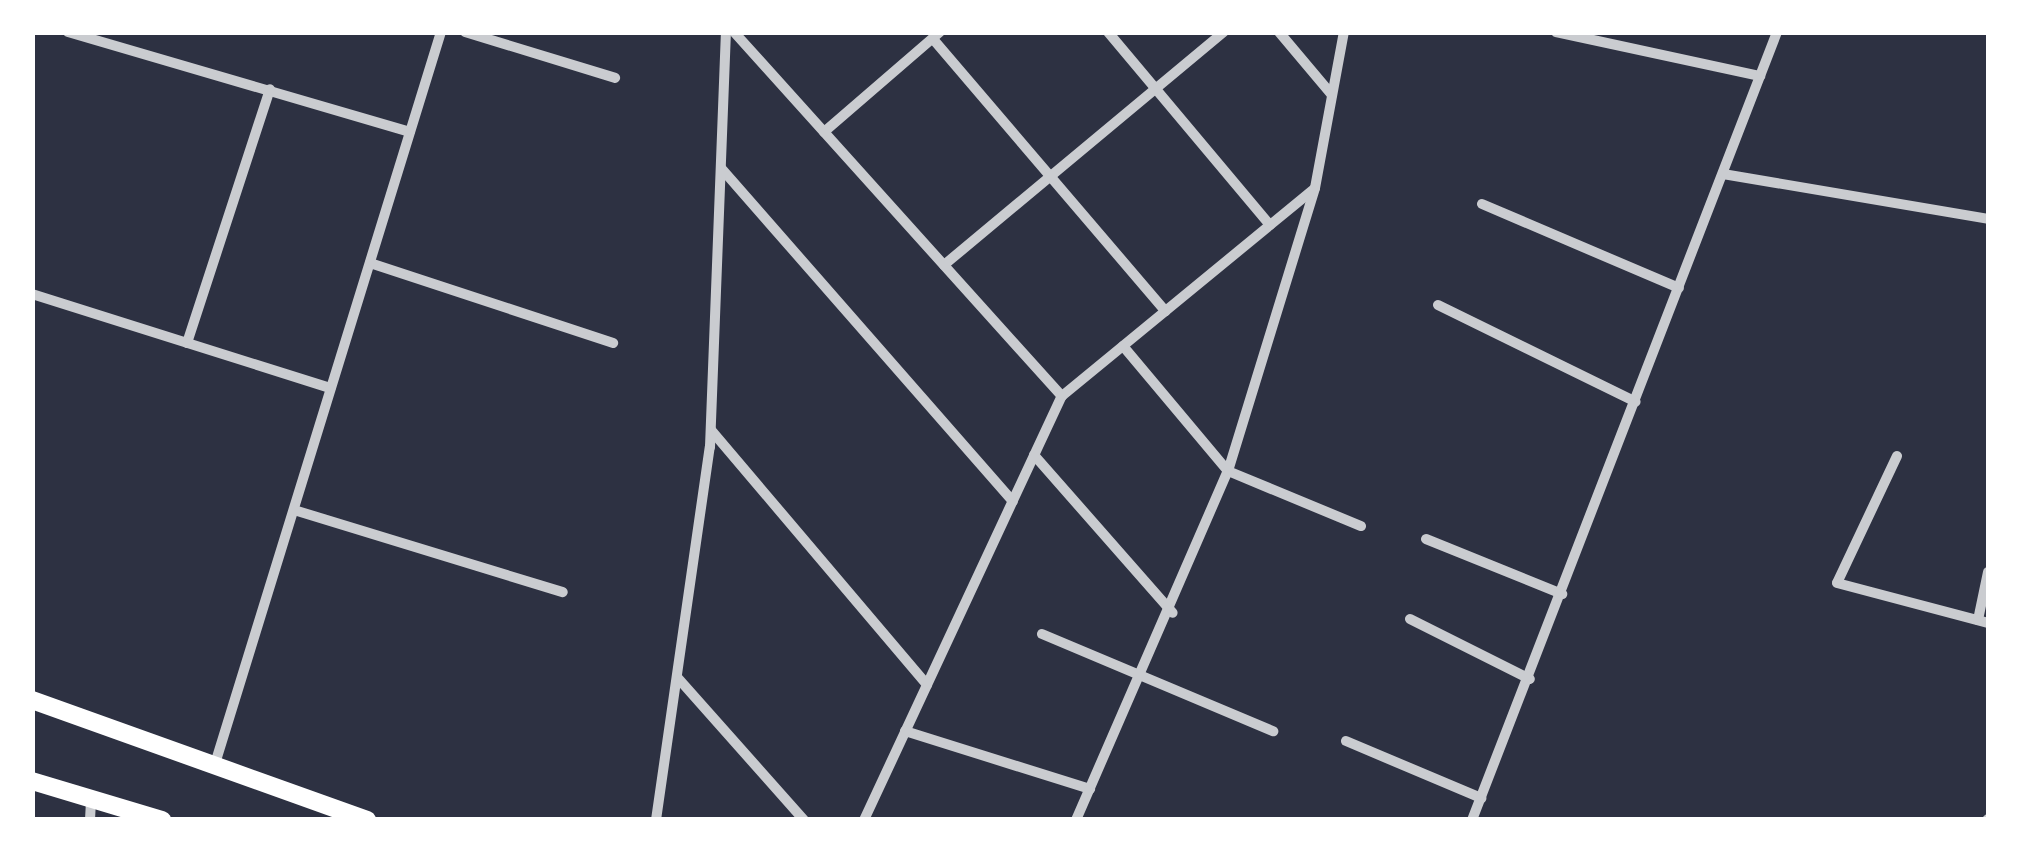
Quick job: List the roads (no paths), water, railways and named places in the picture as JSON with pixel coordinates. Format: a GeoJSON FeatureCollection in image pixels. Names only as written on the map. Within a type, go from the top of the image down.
{"type":"FeatureCollection","features":[{"type":"Feature","properties":{"kind":"main road"},"geometry":{"type":"LineString","coordinates":[[34,702],[213,771],[366,820]]}},
{"type":"Feature","properties":{"kind":"main road"},"geometry":{"type":"LineString","coordinates":[[32,781],[162,820]]}},
{"type":"Feature","properties":{"kind":"street"},"geometry":{"type":"LineString","coordinates":[[68,32],[410,132]]}},
{"type":"Feature","properties":{"kind":"street"},"geometry":{"type":"LineString","coordinates":[[213,771],[441,32]]}},
{"type":"Feature","properties":{"kind":"street"},"geometry":{"type":"LineString","coordinates":[[465,32],[616,78]]}},
{"type":"Feature","properties":{"kind":"street"},"geometry":{"type":"LineString","coordinates":[[656,820],[710,430],[726,32]]}},
{"type":"Feature","properties":{"kind":"street"},"geometry":{"type":"LineString","coordinates":[[734,32],[1062,396]]}},
{"type":"Feature","properties":{"kind":"street"},"geometry":{"type":"LineString","coordinates":[[1108,32],[1270,225]]}},
{"type":"Feature","properties":{"kind":"street"},"geometry":{"type":"LineString","coordinates":[[944,266],[1224,32]]}},
{"type":"Feature","properties":{"kind":"street"},"geometry":{"type":"LineString","coordinates":[[1279,32],[1332,96]]}},
{"type":"Feature","properties":{"kind":"street"},"geometry":{"type":"LineString","coordinates":[[1076,820],[1173,613],[1228,472],[1315,188],[1344,32]]}},
{"type":"Feature","properties":{"kind":"street"},"geometry":{"type":"LineString","coordinates":[[1556,32],[1760,76]]}},
{"type":"Feature","properties":{"kind":"street"},"geometry":{"type":"LineString","coordinates":[[1472,820],[1530,679],[1777,32]]}},
{"type":"Feature","properties":{"kind":"street"},"geometry":{"type":"LineString","coordinates":[[824,132],[936,36],[1165,311]]}},
{"type":"Feature","properties":{"kind":"street"},"geometry":{"type":"LineString","coordinates":[[187,342],[270,89]]}},
{"type":"Feature","properties":{"kind":"street"},"geometry":{"type":"LineString","coordinates":[[720,167],[1013,501]]}},
{"type":"Feature","properties":{"kind":"street"},"geometry":{"type":"LineString","coordinates":[[1723,174],[1988,219]]}},
{"type":"Feature","properties":{"kind":"street"},"geometry":{"type":"LineString","coordinates":[[864,820],[1062,396],[1315,188]]}},
{"type":"Feature","properties":{"kind":"street"},"geometry":{"type":"LineString","coordinates":[[1482,204],[1679,288]]}},
{"type":"Feature","properties":{"kind":"street"},"geometry":{"type":"LineString","coordinates":[[370,263],[613,343]]}},
{"type":"Feature","properties":{"kind":"street"},"geometry":{"type":"LineString","coordinates":[[32,294],[331,388]]}},
{"type":"Feature","properties":{"kind":"street"},"geometry":{"type":"LineString","coordinates":[[1438,306],[1636,402]]}},
{"type":"Feature","properties":{"kind":"street"},"geometry":{"type":"LineString","coordinates":[[1123,346],[1228,472],[1361,526]]}},
{"type":"Feature","properties":{"kind":"street"},"geometry":{"type":"LineString","coordinates":[[710,430],[927,686]]}},
{"type":"Feature","properties":{"kind":"street"},"geometry":{"type":"LineString","coordinates":[[1034,455],[1173,613]]}},
{"type":"Feature","properties":{"kind":"street"},"geometry":{"type":"LineString","coordinates":[[1897,456],[1837,583],[1983,622],[1988,572]]}},
{"type":"Feature","properties":{"kind":"street"},"geometry":{"type":"LineString","coordinates":[[294,510],[564,592]]}},
{"type":"Feature","properties":{"kind":"street"},"geometry":{"type":"LineString","coordinates":[[1426,539],[1562,594]]}},
{"type":"Feature","properties":{"kind":"street"},"geometry":{"type":"LineString","coordinates":[[1410,619],[1530,679]]}},
{"type":"Feature","properties":{"kind":"street"},"geometry":{"type":"LineString","coordinates":[[1042,634],[1142,681],[1274,731]]}},
{"type":"Feature","properties":{"kind":"street"},"geometry":{"type":"LineString","coordinates":[[677,676],[804,820]]}},
{"type":"Feature","properties":{"kind":"street"},"geometry":{"type":"LineString","coordinates":[[905,731],[1090,789]]}},
{"type":"Feature","properties":{"kind":"street"},"geometry":{"type":"LineString","coordinates":[[1346,742],[1481,798]]}},
{"type":"Feature","properties":{"kind":"street"},"geometry":{"type":"LineString","coordinates":[[90,820],[91,799]]}}]}
